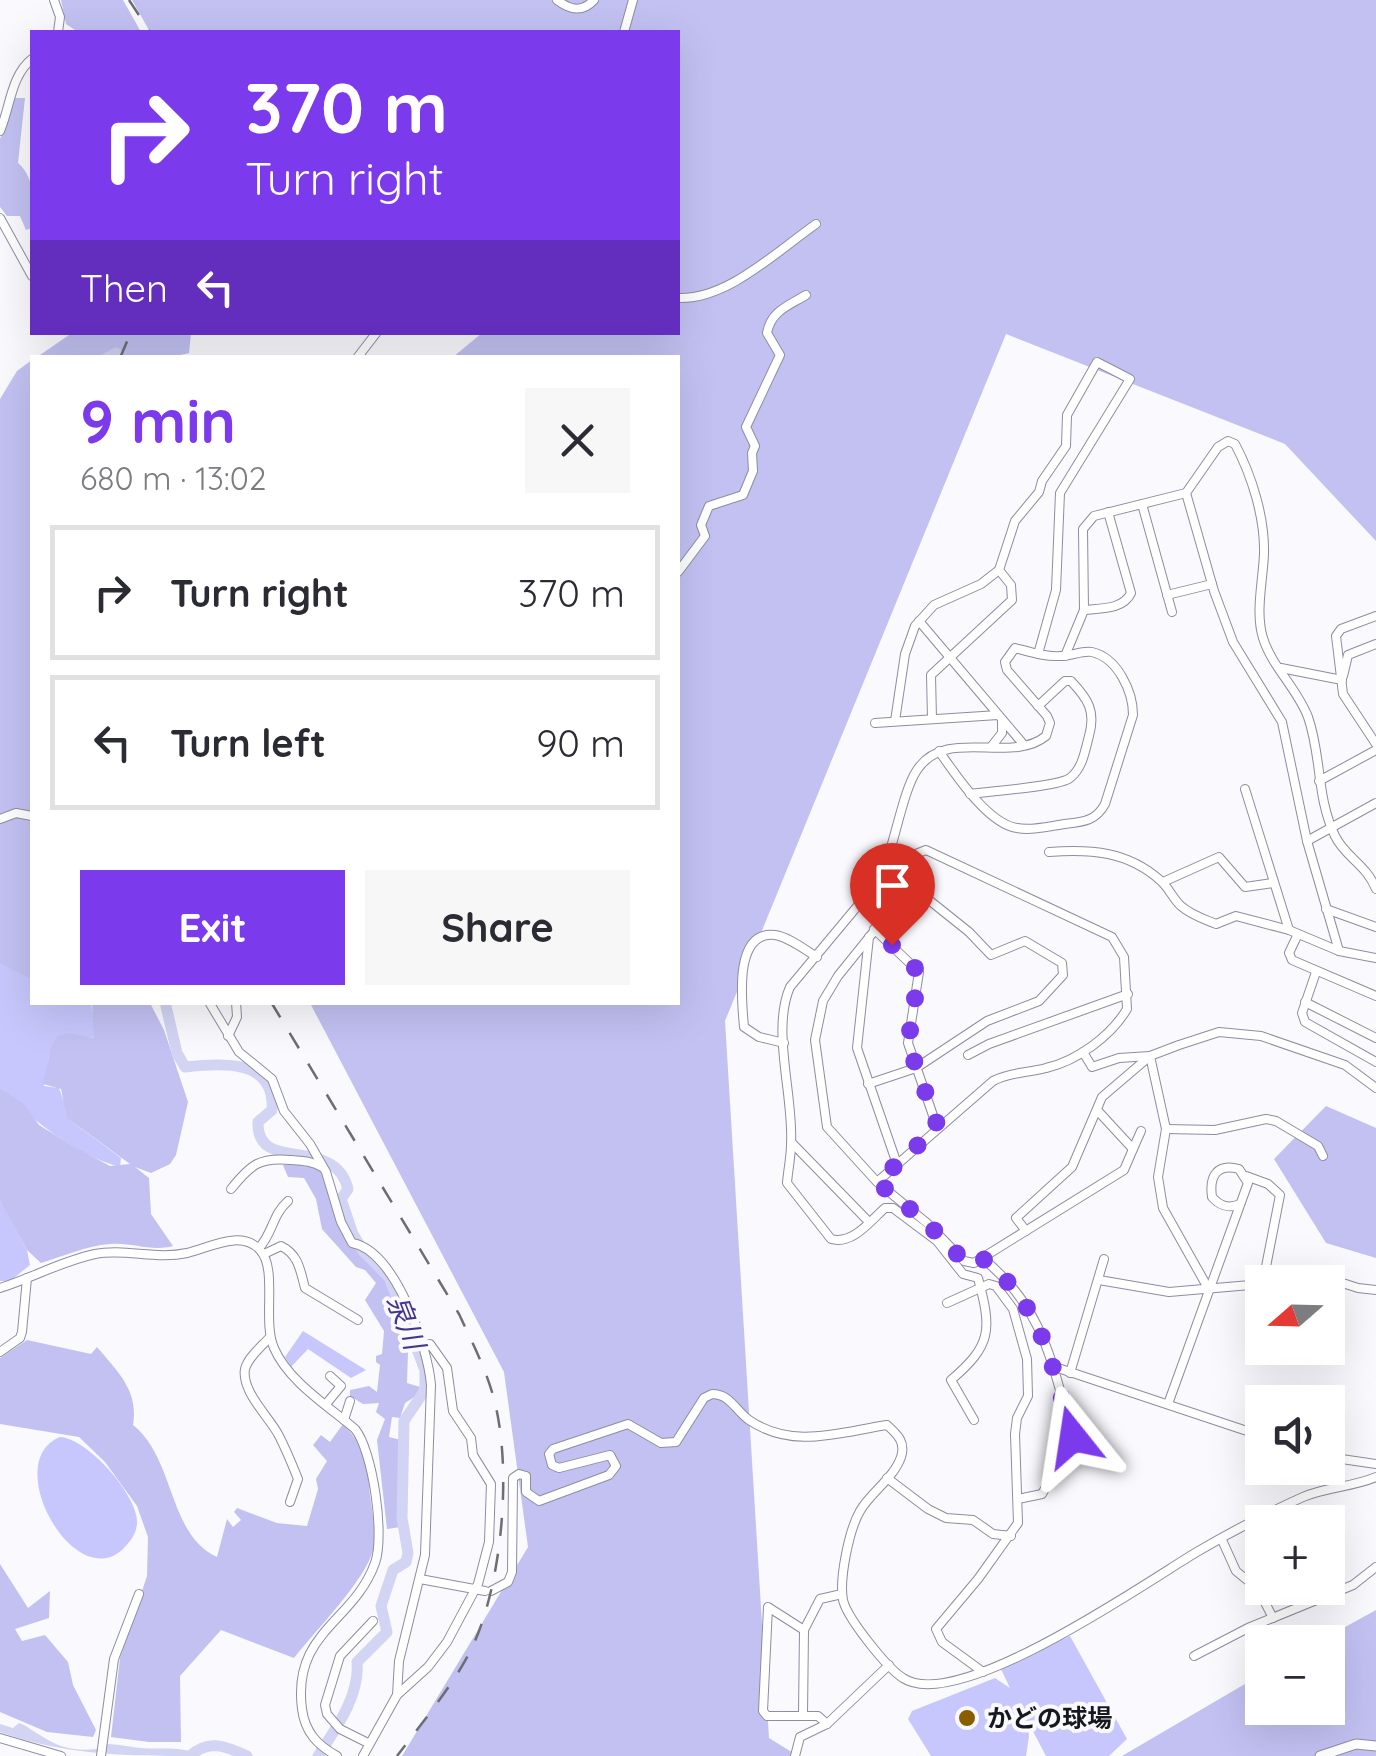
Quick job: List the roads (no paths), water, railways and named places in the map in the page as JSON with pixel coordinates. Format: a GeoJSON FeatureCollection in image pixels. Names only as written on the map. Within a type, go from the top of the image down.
{"type":"FeatureCollection","features":[{"type":"Feature","properties":{"kind":"main road"},"geometry":{"type":"LineString","coordinates":[[1320,1756],[1356,1744],[1376,1746]]}},
{"type":"Feature","properties":{"kind":"street"},"geometry":{"type":"LineString","coordinates":[[54,0],[60,18],[58,30]]}},
{"type":"Feature","properties":{"kind":"street"},"geometry":{"type":"LineString","coordinates":[[557,0],[577,10],[594,0]]}},
{"type":"Feature","properties":{"kind":"street"},"geometry":{"type":"LineString","coordinates":[[625,30],[634,0]]}},
{"type":"Feature","properties":{"kind":"street"},"geometry":{"type":"LineString","coordinates":[[0,131],[17,78],[30,61]]}},
{"type":"Feature","properties":{"kind":"street"},"geometry":{"type":"LineString","coordinates":[[17,78],[30,80]]}},
{"type":"Feature","properties":{"kind":"street"},"geometry":{"type":"LineString","coordinates":[[0,218],[30,272]]}},
{"type":"Feature","properties":{"kind":"street"},"geometry":{"type":"LineString","coordinates":[[680,298],[698,298],[728,286],[816,224]]}},
{"type":"Feature","properties":{"kind":"street"},"geometry":{"type":"LineString","coordinates":[[0,241],[13,242]]}},
{"type":"Feature","properties":{"kind":"street"},"geometry":{"type":"LineString","coordinates":[[20,254],[30,252]]}},
{"type":"Feature","properties":{"kind":"street"},"geometry":{"type":"LineString","coordinates":[[680,569],[705,536],[702,525],[709,506],[743,495],[753,471],[752,453],[756,446],[746,427],[780,355],[767,333],[769,324],[776,312],[806,295]]}},
{"type":"Feature","properties":{"kind":"street"},"geometry":{"type":"LineString","coordinates":[[359,355],[375,335]]}},
{"type":"Feature","properties":{"kind":"street"},"geometry":{"type":"LineString","coordinates":[[895,721],[905,654],[918,621],[934,605],[981,584],[999,570],[1015,521],[1039,492],[1066,446],[1068,414],[1097,362],[1130,379],[1060,492],[1056,590],[1038,654]]}},
{"type":"Feature","properties":{"kind":"street"},"geometry":{"type":"LineString","coordinates":[[1064,656],[1084,610],[1084,529],[1094,516],[1186,493],[1218,446],[1228,441],[1236,444],[1264,537],[1262,635],[1300,696],[1310,724],[1320,798],[1332,827],[1339,842],[1369,872],[1376,889]]}},
{"type":"Feature","properties":{"kind":"street"},"geometry":{"type":"LineString","coordinates":[[1039,492],[1060,492]]}},
{"type":"Feature","properties":{"kind":"street"},"geometry":{"type":"LineString","coordinates":[[1186,493],[1212,584],[1240,655],[1282,722],[1307,840],[1339,951]]}},
{"type":"Feature","properties":{"kind":"street"},"geometry":{"type":"LineString","coordinates":[[1142,504],[1172,612]]}},
{"type":"Feature","properties":{"kind":"street"},"geometry":{"type":"LineString","coordinates":[[1084,610],[1118,606],[1131,594],[1108,512]]}},
{"type":"Feature","properties":{"kind":"street"},"geometry":{"type":"LineString","coordinates":[[932,718],[931,675],[1012,600],[1011,586],[999,570]]}},
{"type":"Feature","properties":{"kind":"street"},"geometry":{"type":"LineString","coordinates":[[1167,595],[1212,584]]}},
{"type":"Feature","properties":{"kind":"street"},"geometry":{"type":"LineString","coordinates":[[1319,780],[1376,747],[1343,694],[1336,636],[1341,629],[1376,616]]}},
{"type":"Feature","properties":{"kind":"street"},"geometry":{"type":"LineString","coordinates":[[918,621],[1024,745]]}},
{"type":"Feature","properties":{"kind":"street"},"geometry":{"type":"LineString","coordinates":[[1342,680],[1348,654],[1376,644]]}},
{"type":"Feature","properties":{"kind":"street"},"geometry":{"type":"LineString","coordinates":[[939,751],[970,794],[1004,825],[1016,828],[1080,823],[1101,812],[1133,715],[1128,686],[1107,660],[1091,652],[1064,656],[1014,648],[1005,662],[1008,670],[1050,723],[1049,730],[1042,740],[1024,745],[939,751],[925,760],[914,774],[890,859],[880,879],[790,986],[785,997],[784,1042],[792,1143],[787,1183],[831,1238],[839,1242],[849,1239],[885,1208],[893,1208],[937,1241],[963,1274],[978,1278],[986,1334],[982,1350],[950,1380],[974,1420]]}},
{"type":"Feature","properties":{"kind":"street"},"geometry":{"type":"LineString","coordinates":[[1281,668],[1342,680]]}},
{"type":"Feature","properties":{"kind":"street"},"geometry":{"type":"LineString","coordinates":[[970,794],[1061,782],[1082,764],[1093,721],[1090,704],[1071,680],[1038,706]]}},
{"type":"Feature","properties":{"kind":"street"},"geometry":{"type":"LineString","coordinates":[[875,723],[1000,717]]}},
{"type":"Feature","properties":{"kind":"street"},"geometry":{"type":"LineString","coordinates":[[991,747],[1002,733],[1000,717]]}},
{"type":"Feature","properties":{"kind":"street"},"geometry":{"type":"LineString","coordinates":[[1245,788],[1288,930]]}},
{"type":"Feature","properties":{"kind":"street"},"geometry":{"type":"LineString","coordinates":[[1307,840],[1376,803]]}},
{"type":"Feature","properties":{"kind":"street"},"geometry":{"type":"LineString","coordinates":[[0,819],[16,813],[30,816]]}},
{"type":"Feature","properties":{"kind":"street"},"geometry":{"type":"LineString","coordinates":[[877,1182],[1002,1076],[1049,1068],[1083,1052],[1128,1009],[1124,957],[1112,937],[926,850],[911,856],[909,884],[822,1001],[815,1040],[827,1127],[877,1182],[927,1223],[964,1261],[974,1263],[1124,1170],[1140,1131]]}},
{"type":"Feature","properties":{"kind":"street"},"geometry":{"type":"LineString","coordinates":[[1049,852],[1110,852],[1138,864],[1163,882],[1180,906],[1194,916],[1216,924],[1236,916],[1288,930],[1339,951],[1376,958]]}},
{"type":"Feature","properties":{"kind":"street"},"geometry":{"type":"LineString","coordinates":[[1163,882],[1219,857],[1244,887],[1273,883]]}},
{"type":"Feature","properties":{"kind":"street"},"geometry":{"type":"LineString","coordinates":[[868,1084],[916,1068],[987,1021],[1039,1000],[1063,975],[1062,963],[1025,941],[991,955],[909,884]]}},
{"type":"Feature","properties":{"kind":"street"},"geometry":{"type":"LineString","coordinates":[[1326,909],[1376,927]]}},
{"type":"Feature","properties":{"kind":"street"},"geometry":{"type":"LineString","coordinates":[[872,933],[919,972],[908,1044],[938,1127]]}},
{"type":"Feature","properties":{"kind":"street"},"geometry":{"type":"LineString","coordinates":[[872,933],[856,1048],[897,1164]]}},
{"type":"Feature","properties":{"kind":"street"},"geometry":{"type":"LineString","coordinates":[[784,1042],[759,1036],[744,1027],[740,988],[748,949],[770,934],[817,958]]}},
{"type":"Feature","properties":{"kind":"street"},"geometry":{"type":"LineString","coordinates":[[1298,934],[1289,953],[1292,960],[1376,996]]}},
{"type":"Feature","properties":{"kind":"street"},"geometry":{"type":"LineString","coordinates":[[1316,972],[1302,1013],[1306,1022],[1376,1062]]}},
{"type":"Feature","properties":{"kind":"street"},"geometry":{"type":"LineString","coordinates":[[968,1055],[1128,994]]}},
{"type":"Feature","properties":{"kind":"street"},"geometry":{"type":"LineString","coordinates":[[1305,1002],[1376,1038]]}},
{"type":"Feature","properties":{"kind":"street"},"geometry":{"type":"LineString","coordinates":[[211,1005],[239,1052],[272,1079],[284,1111],[320,1161],[352,1243],[364,1245],[393,1276],[424,1346],[431,1385],[426,1556],[399,1661],[397,1695]]}},
{"type":"Feature","properties":{"kind":"street"},"geometry":{"type":"LineString","coordinates":[[228,1036],[238,1017],[236,1005]]}},
{"type":"Feature","properties":{"kind":"street"},"geometry":{"type":"LineString","coordinates":[[1083,1052],[1092,1067],[1119,1058],[1150,1056],[1219,1032],[1240,1032],[1345,1066],[1376,1088]]}},
{"type":"Feature","properties":{"kind":"street"},"geometry":{"type":"LineString","coordinates":[[1026,1230],[1016,1218],[1072,1168],[1102,1097],[1150,1056]]}},
{"type":"Feature","properties":{"kind":"street"},"geometry":{"type":"LineString","coordinates":[[1150,1056],[1166,1129],[1158,1177],[1163,1208],[1208,1288]]}},
{"type":"Feature","properties":{"kind":"street"},"geometry":{"type":"LineString","coordinates":[[1097,1110],[1132,1149]]}},
{"type":"Feature","properties":{"kind":"street"},"geometry":{"type":"LineString","coordinates":[[1166,1129],[1215,1130],[1276,1120],[1318,1146],[1323,1156]]}},
{"type":"Feature","properties":{"kind":"street"},"geometry":{"type":"LineString","coordinates":[[792,1143],[869,1222]]}},
{"type":"Feature","properties":{"kind":"street"},"geometry":{"type":"LineString","coordinates":[[230,1189],[243,1174],[270,1157],[320,1161]]}},
{"type":"Feature","properties":{"kind":"street"},"geometry":{"type":"LineString","coordinates":[[1168,1404],[1248,1183],[1240,1169],[1230,1166],[1218,1170],[1212,1177],[1212,1197],[1218,1204],[1240,1204]]}},
{"type":"Feature","properties":{"kind":"street"},"geometry":{"type":"LineString","coordinates":[[1246,1176],[1268,1184],[1280,1195],[1266,1265]]}},
{"type":"Feature","properties":{"kind":"street"},"geometry":{"type":"LineString","coordinates":[[288,1201],[276,1212],[261,1251],[268,1272],[270,1338],[284,1364],[355,1429],[367,1448],[379,1550],[364,1582],[304,1660],[301,1704],[307,1727],[321,1747],[336,1756]]}},
{"type":"Feature","properties":{"kind":"street"},"geometry":{"type":"LineString","coordinates":[[0,1288],[99,1253],[170,1256],[237,1240],[261,1251],[281,1246],[290,1250],[296,1254],[305,1288],[358,1320]]}},
{"type":"Feature","properties":{"kind":"street"},"geometry":{"type":"LineString","coordinates":[[982,1258],[1027,1304],[1055,1368],[1073,1437],[1042,1494],[1018,1499]]}},
{"type":"Feature","properties":{"kind":"street"},"geometry":{"type":"LineString","coordinates":[[1070,1373],[1104,1259]]}},
{"type":"Feature","properties":{"kind":"street"},"geometry":{"type":"LineString","coordinates":[[0,1352],[20,1338],[27,1278]]}},
{"type":"Feature","properties":{"kind":"street"},"geometry":{"type":"LineString","coordinates":[[1099,1280],[1169,1292],[1245,1285]]}},
{"type":"Feature","properties":{"kind":"street"},"geometry":{"type":"LineString","coordinates":[[1345,1284],[1376,1290]]}},
{"type":"Feature","properties":{"kind":"street"},"geometry":{"type":"LineString","coordinates":[[947,1303],[980,1288],[996,1286],[1013,1309],[1024,1344],[1028,1396],[1014,1434],[1018,1523],[936,1630],[942,1642],[983,1672]]}},
{"type":"Feature","properties":{"kind":"street"},"geometry":{"type":"LineString","coordinates":[[270,1338],[245,1369],[254,1398],[280,1438],[298,1480],[290,1502]]}},
{"type":"Feature","properties":{"kind":"street"},"geometry":{"type":"LineString","coordinates":[[363,1756],[397,1695],[428,1667],[484,1591],[491,1484],[453,1411],[447,1368],[430,1344],[424,1346]]}},
{"type":"Feature","properties":{"kind":"street"},"geometry":{"type":"LineString","coordinates":[[1055,1368],[1245,1430]]}},
{"type":"Feature","properties":{"kind":"street"},"geometry":{"type":"LineString","coordinates":[[326,1404],[340,1386],[330,1376]]}},
{"type":"Feature","properties":{"kind":"street"},"geometry":{"type":"LineString","coordinates":[[420,1579],[484,1591],[508,1582],[512,1572],[512,1478],[526,1476],[526,1492],[539,1501],[609,1475],[616,1466],[610,1454],[559,1468],[552,1465],[550,1454],[553,1448],[628,1424],[661,1443],[676,1442],[704,1398],[712,1394],[726,1396],[750,1421],[778,1432],[815,1439],[887,1425],[900,1436],[902,1452],[853,1526],[842,1594],[847,1611],[902,1678],[917,1684],[943,1683],[983,1672],[1094,1617],[1222,1540],[1303,1497],[1376,1477]]}},
{"type":"Feature","properties":{"kind":"street"},"geometry":{"type":"LineString","coordinates":[[344,1420],[350,1401]]}},
{"type":"Feature","properties":{"kind":"street"},"geometry":{"type":"LineString","coordinates":[[1345,1459],[1376,1464]]}},
{"type":"Feature","properties":{"kind":"street"},"geometry":{"type":"LineString","coordinates":[[887,1478],[946,1518],[973,1520],[993,1534],[1011,1536]]}},
{"type":"Feature","properties":{"kind":"street"},"geometry":{"type":"LineString","coordinates":[[1222,1540],[1236,1571],[1258,1589],[1273,1618]]}},
{"type":"Feature","properties":{"kind":"street"},"geometry":{"type":"LineString","coordinates":[[1194,1656],[1353,1585],[1376,1567]]}},
{"type":"Feature","properties":{"kind":"street"},"geometry":{"type":"LineString","coordinates":[[100,1756],[114,1659],[138,1594]]}},
{"type":"Feature","properties":{"kind":"street"},"geometry":{"type":"LineString","coordinates":[[803,1714],[804,1630],[820,1599],[842,1594]]}},
{"type":"Feature","properties":{"kind":"street"},"geometry":{"type":"LineString","coordinates":[[804,1630],[768,1608],[764,1712],[767,1716],[818,1716],[826,1724]]}},
{"type":"Feature","properties":{"kind":"street"},"geometry":{"type":"LineString","coordinates":[[368,1743],[332,1722],[325,1704],[340,1656],[374,1620]]}},
{"type":"Feature","properties":{"kind":"street"},"geometry":{"type":"LineString","coordinates":[[795,1756],[800,1738],[826,1724],[888,1665]]}},
{"type":"Feature","properties":{"kind":"street"},"geometry":{"type":"LineString","coordinates":[[0,1738],[60,1756]]}},
{"type":"Feature","properties":{"kind":"waterway","name":"泉川"},"geometry":{"type":"LineString","coordinates":[[112,355],[116,353]]}},
{"type":"Feature","properties":{"kind":"waterway","name":"泉川"},"geometry":{"type":"LineString","coordinates":[[166,1005],[177,1053],[185,1067],[229,1065],[255,1072],[271,1093],[272,1110],[258,1122],[261,1138],[269,1147],[328,1163],[340,1173],[348,1189],[341,1199],[353,1234],[363,1251],[389,1277],[425,1370],[425,1390],[404,1421],[402,1518],[408,1553],[406,1562],[393,1570],[381,1606],[387,1632],[357,1662],[351,1699],[318,1756]]}},
{"type":"Feature","properties":{"kind":"waterway","name":"泉川"},"geometry":{"type":"LineString","coordinates":[[190,1756],[210,1746],[247,1756]]}},
{"type":"Feature","properties":{"kind":"railway"},"geometry":{"type":"LineString","coordinates":[[129,0],[149,30]]}},
{"type":"Feature","properties":{"kind":"railway"},"geometry":{"type":"LineString","coordinates":[[121,355],[130,335]]}},
{"type":"Feature","properties":{"kind":"railway"},"geometry":{"type":"LineString","coordinates":[[273,1005],[459,1314],[485,1372],[498,1420],[502,1518],[485,1614],[460,1670],[397,1756]]}},
{"type":"Feature","properties":{"kind":"place","name":"かどの球場"},"geometry":{"type":"Point","coordinates":[967,1718]}}]}
